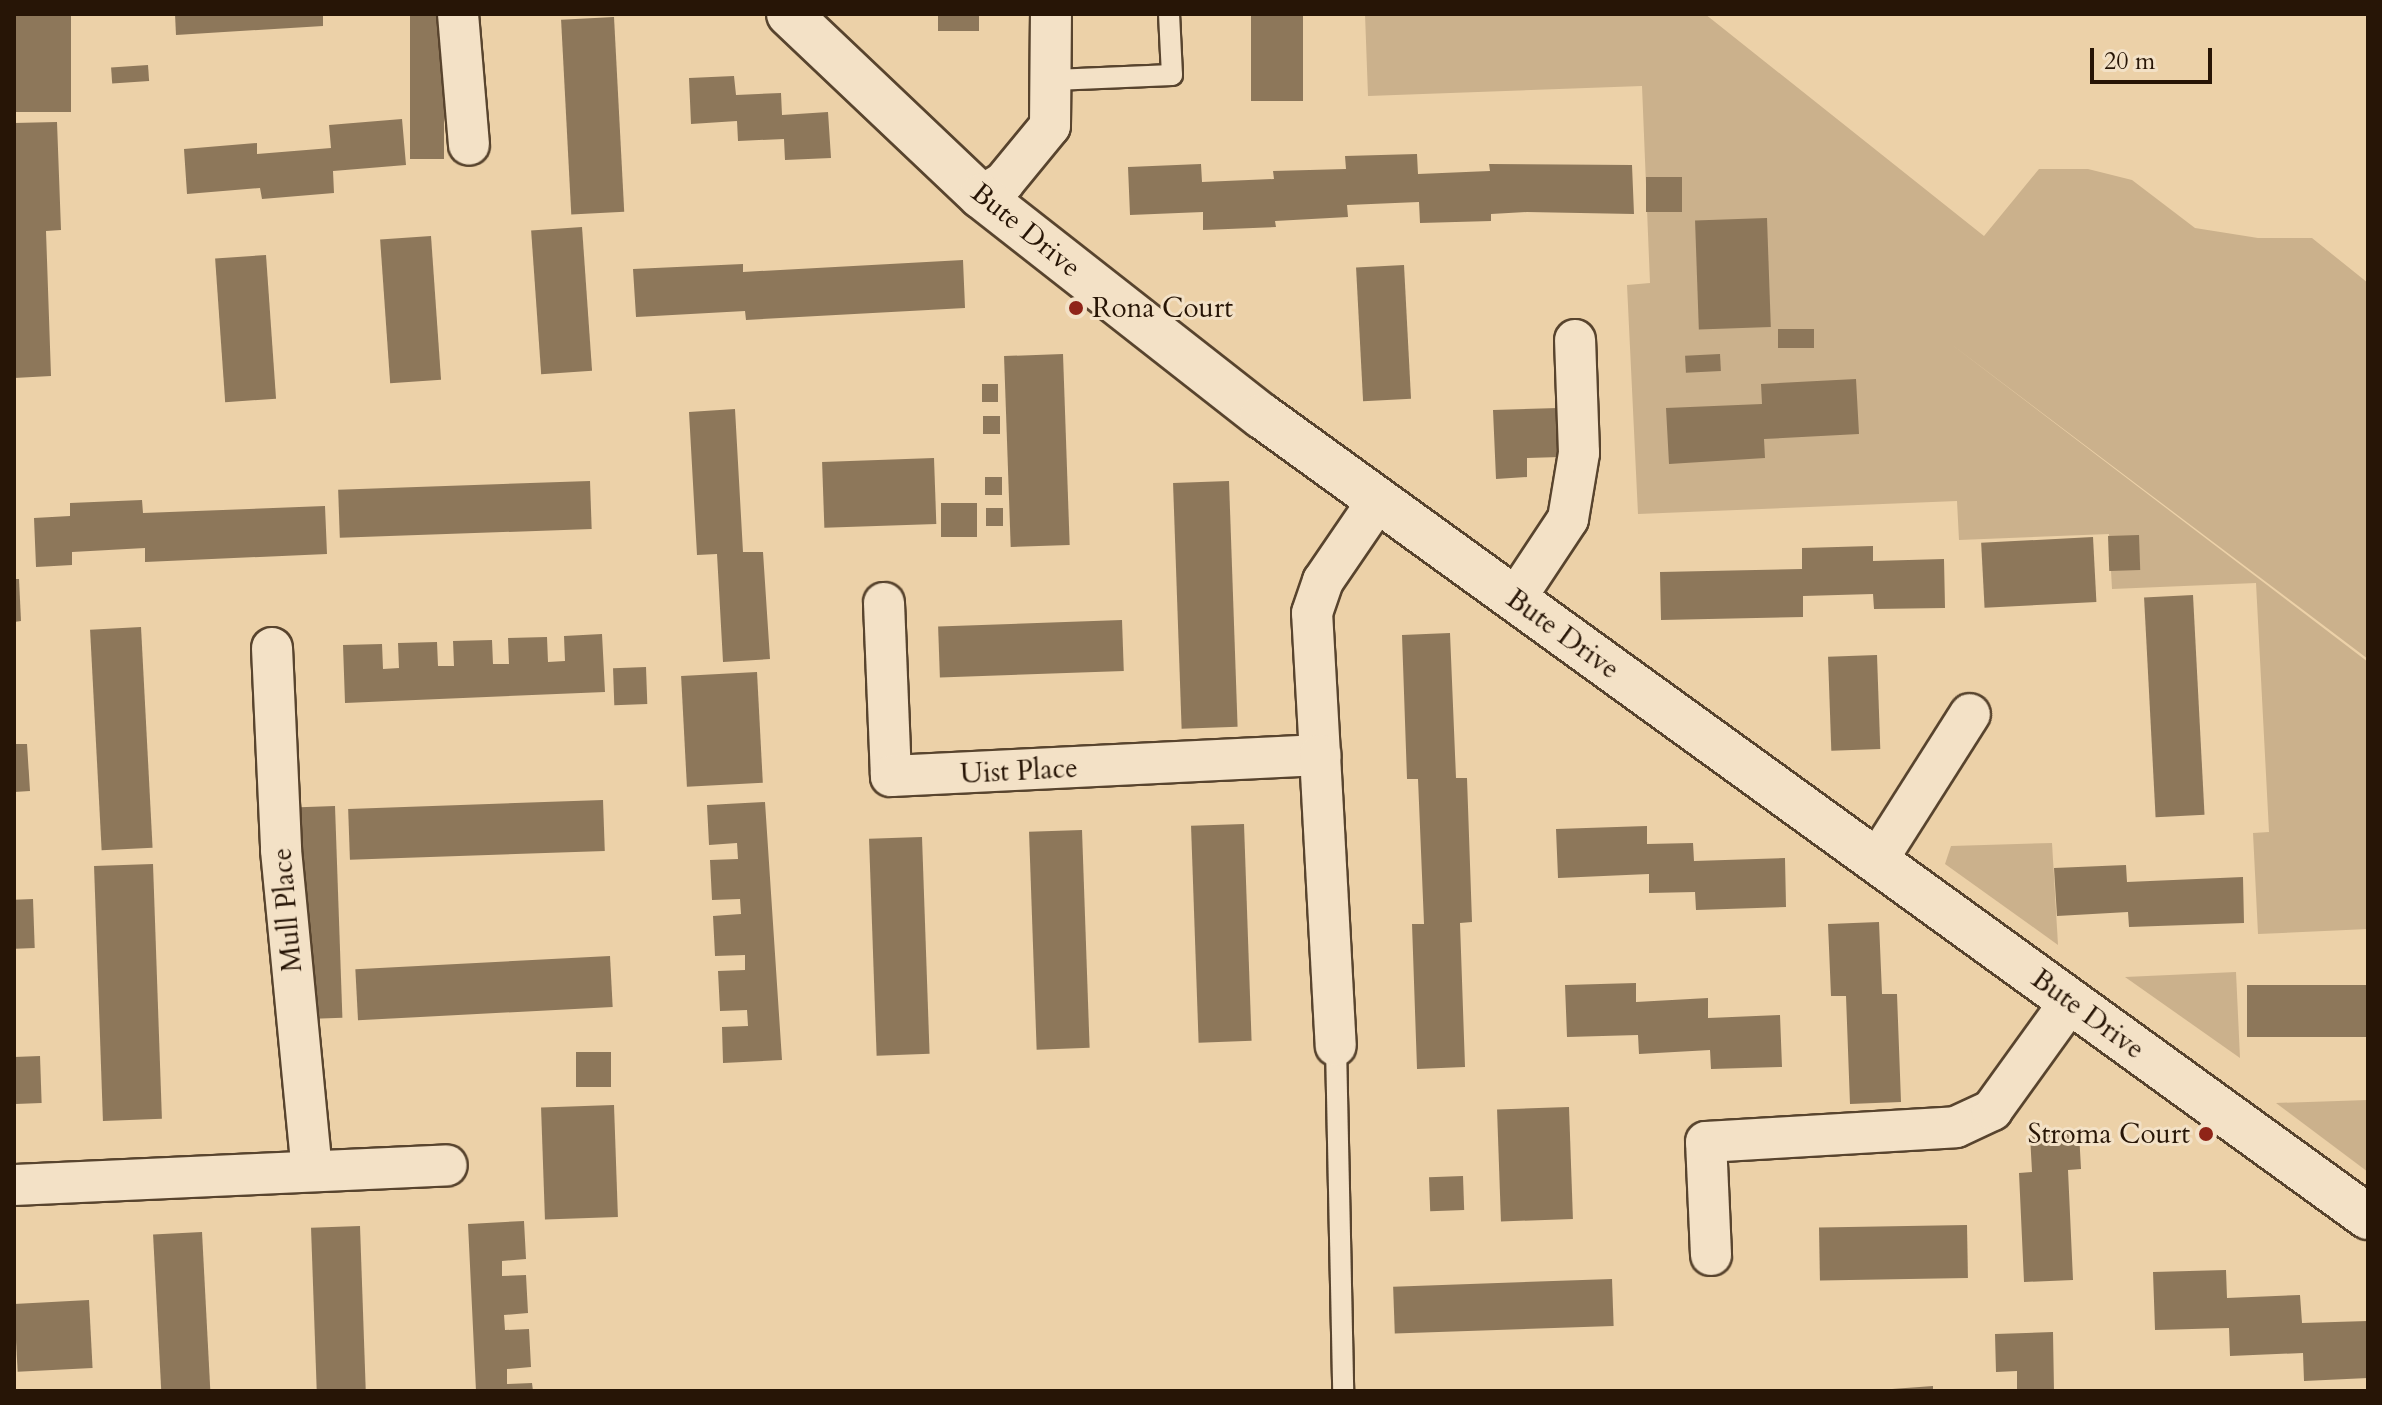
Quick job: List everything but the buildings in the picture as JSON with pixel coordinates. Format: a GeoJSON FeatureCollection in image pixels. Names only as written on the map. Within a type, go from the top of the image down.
{"type":"FeatureCollection","features":[{"type":"Feature","properties":{"kind":"street"},"geometry":{"type":"LineString","coordinates":[[458,14],[469,145]]}},
{"type":"Feature","properties":{"kind":"street","name":"Bute Drive"},"geometry":{"type":"LineString","coordinates":[[789,14],[981,196],[1262,416],[2368,1217]]}},
{"type":"Feature","properties":{"kind":"street"},"geometry":{"type":"LineString","coordinates":[[981,196],[1004,182],[1050,126],[1054,80],[1051,14]]}},
{"type":"Feature","properties":{"kind":"street"},"geometry":{"type":"LineString","coordinates":[[1515,599],[1568,519],[1579,453],[1575,340]]}},
{"type":"Feature","properties":{"kind":"street"},"geometry":{"type":"LineString","coordinates":[[1336,1046],[1312,613],[1323,581],[1379,499]]}},
{"type":"Feature","properties":{"kind":"street","name":"Uist Place"},"geometry":{"type":"LineString","coordinates":[[884,603],[891,776],[1320,755]]}},
{"type":"Feature","properties":{"kind":"street","name":"Mull Place"},"geometry":{"type":"LineString","coordinates":[[272,648],[281,850],[312,1170]]}},
{"type":"Feature","properties":{"kind":"street"},"geometry":{"type":"LineString","coordinates":[[1876,862],[1970,714]]}},
{"type":"Feature","properties":{"kind":"street"},"geometry":{"type":"LineString","coordinates":[[1711,1255],[1706,1142],[1956,1127],[1992,1110],[2070,1002]]}},
{"type":"Feature","properties":{"kind":"street"},"geometry":{"type":"LineString","coordinates":[[14,1185],[447,1165]]}},
{"type":"Feature","properties":{"kind":"lane"},"geometry":{"type":"LineString","coordinates":[[1054,80],[1172,75],[1169,14]]}},
{"type":"Feature","properties":{"kind":"lane"},"geometry":{"type":"LineString","coordinates":[[1336,1046],[1343,1391]]}},
{"type":"Feature","properties":{"kind":"shaded area"},"geometry":{"type":"Polygon","coordinates":[[[1365,14],[1705,14],[1984,236],[2039,169],[2088,169],[2132,180],[2195,228],[2258,238],[2312,238],[2368,283],[2368,659],[1947,341],[2368,662],[2368,929],[2258,934],[2253,833],[2269,832],[2256,583],[2112,589],[2109,534],[1959,540],[1957,501],[1638,514],[1627,285],[1650,283],[1642,86],[1368,96],[1365,14]]]}},
{"type":"Feature","properties":{"kind":"shaded area"},"geometry":{"type":"Polygon","coordinates":[[[2052,843],[2058,945],[1945,864],[1951,846],[2052,843]]]}},
{"type":"Feature","properties":{"kind":"shaded area"},"geometry":{"type":"Polygon","coordinates":[[[2236,972],[2240,1058],[2125,977],[2236,972]]]}},
{"type":"Feature","properties":{"kind":"shaded area"},"geometry":{"type":"Polygon","coordinates":[[[2368,1100],[2368,1172],[2276,1103],[2368,1100]]]}},
{"type":"Feature","properties":{"kind":"place","name":"Rona Court"},"geometry":{"type":"Point","coordinates":[1076,308]}},
{"type":"Feature","properties":{"kind":"place","name":"Stroma Court"},"geometry":{"type":"Point","coordinates":[2206,1134]}}]}
